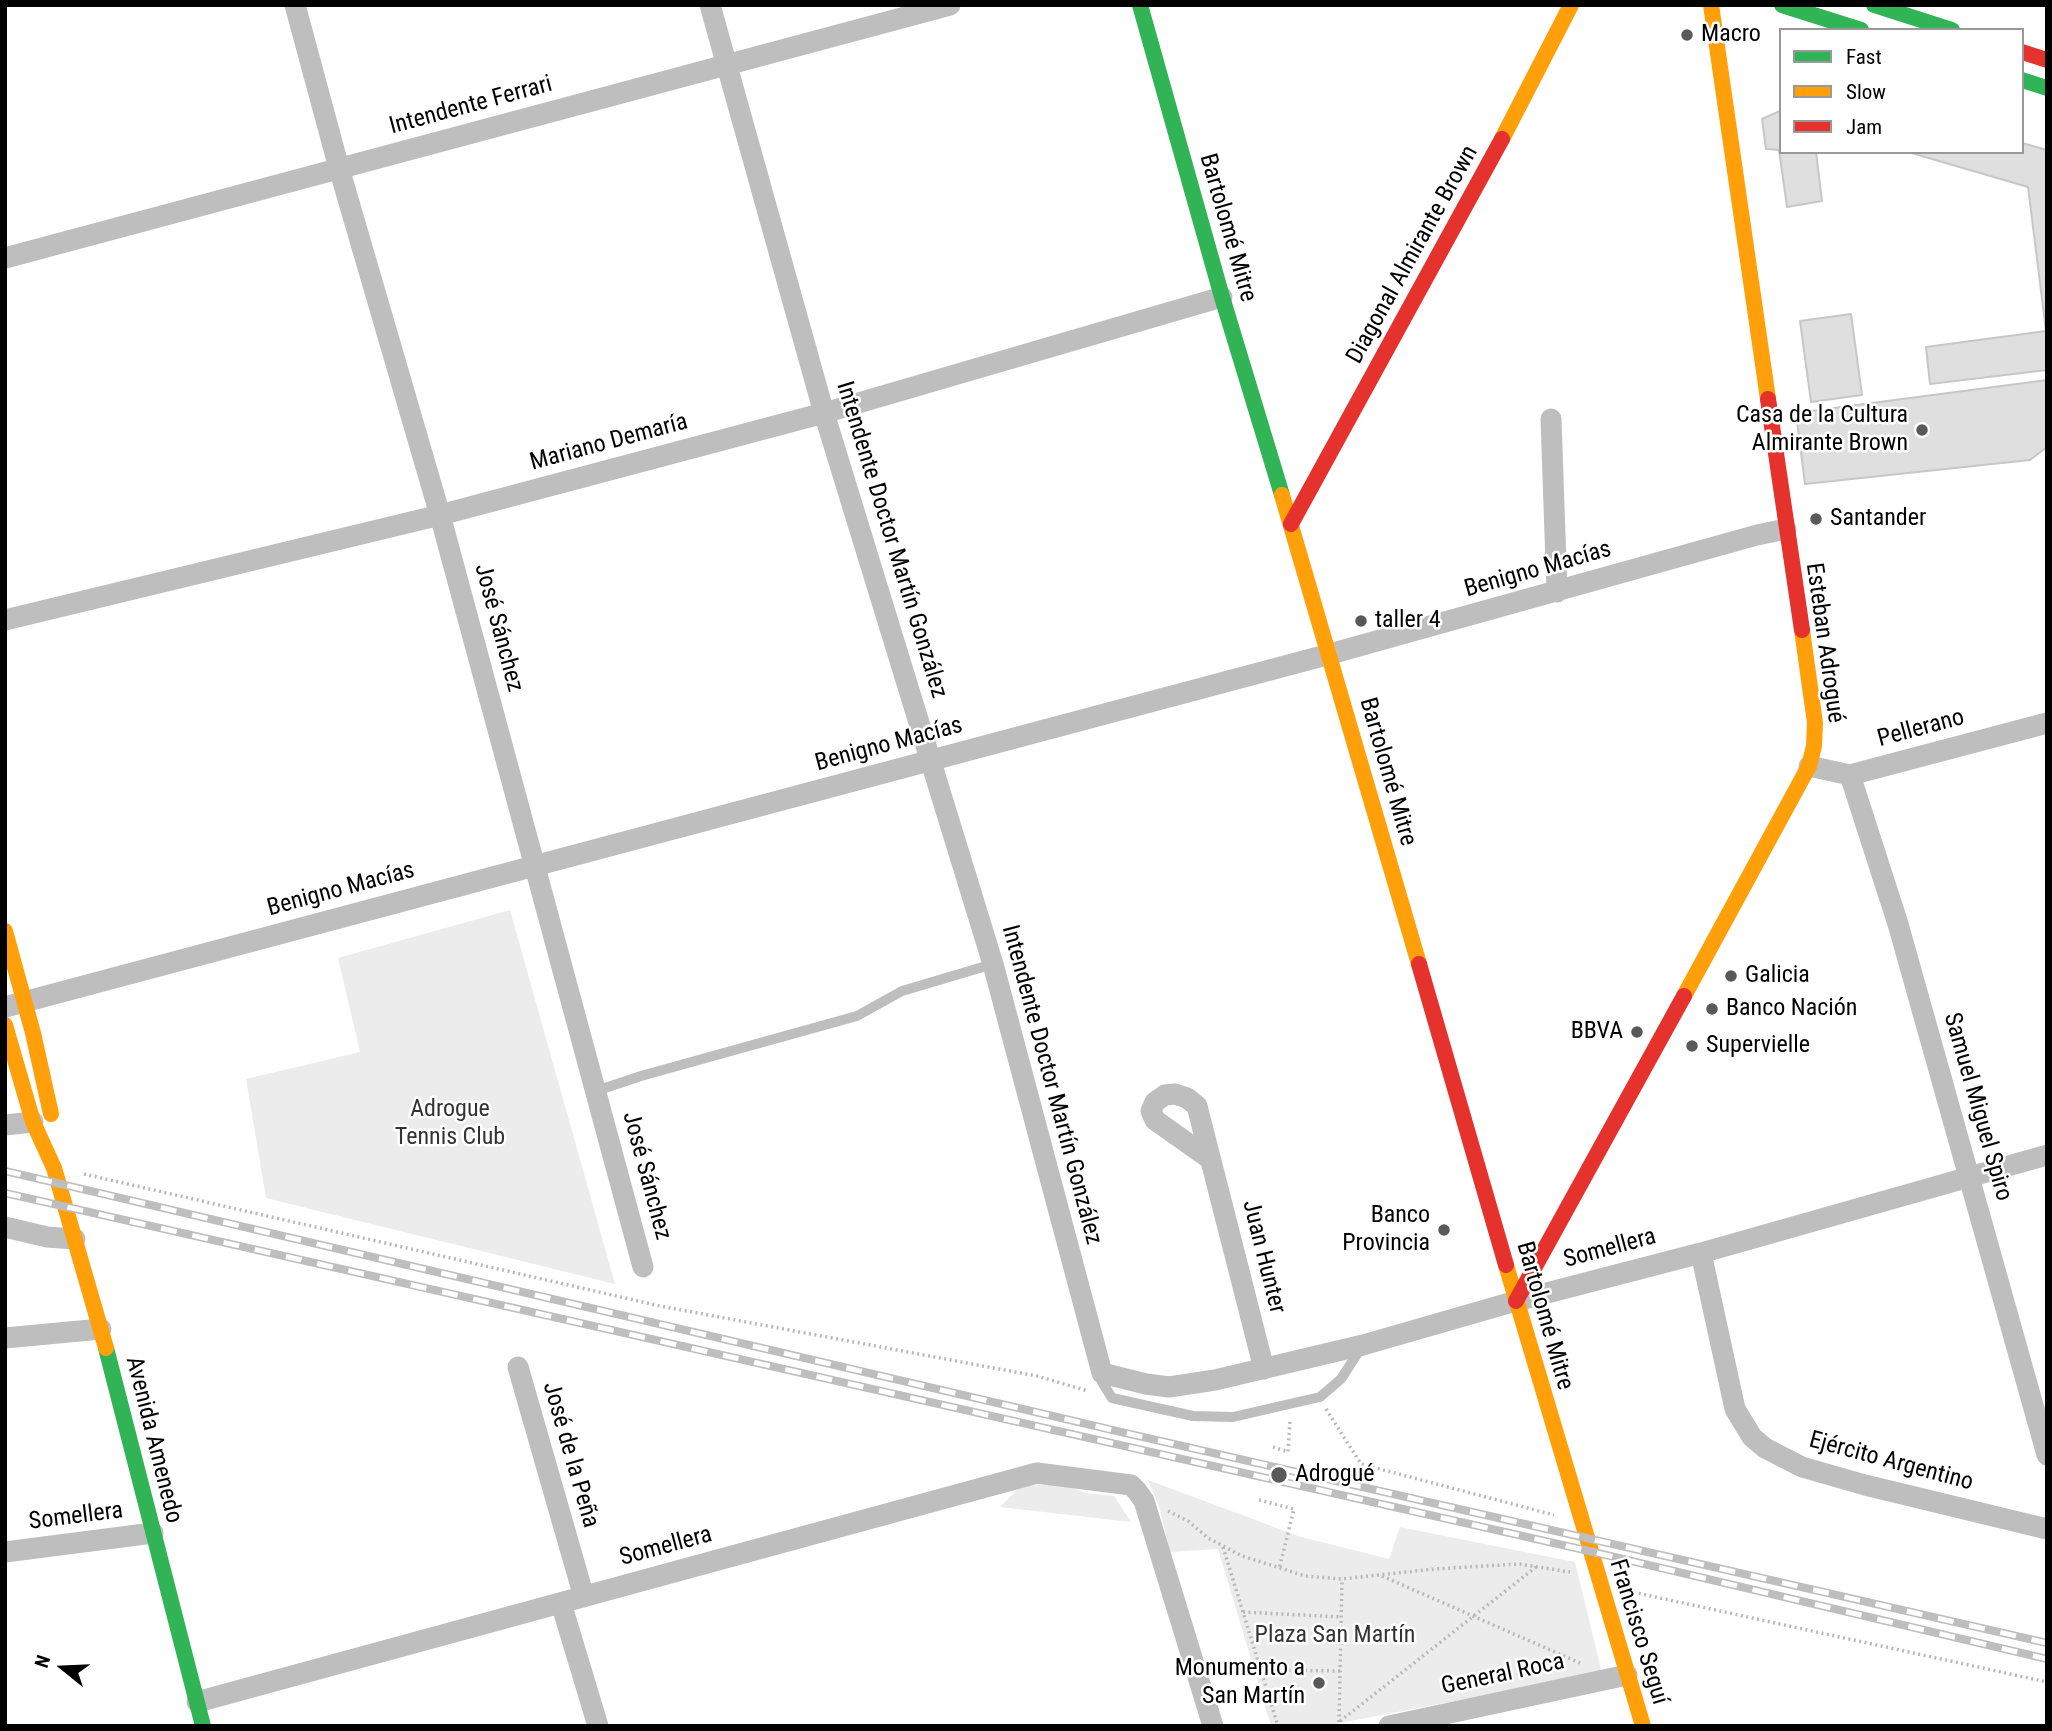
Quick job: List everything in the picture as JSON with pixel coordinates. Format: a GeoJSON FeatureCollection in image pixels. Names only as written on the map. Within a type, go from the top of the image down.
{"type":"FeatureCollection","features":[{"type":"Feature","properties":{"kind":"street","name":"José Sánchez"},"geometry":{"type":"LineString","coordinates":[[295,5],[339,168],[440,515],[643,1267]]}},
{"type":"Feature","properties":{"kind":"street","name":"Intendente Doctor Martín González"},"geometry":{"type":"LineString","coordinates":[[710,5],[824,413],[993,964],[1102,1373]]}},
{"type":"Feature","properties":{"kind":"street","name":"Intendente Ferrari"},"geometry":{"type":"LineString","coordinates":[[5,258],[950,5]]}},
{"type":"Feature","properties":{"kind":"street","name":"Bartolomé Mitre"},"geometry":{"type":"LineString","coordinates":[[1140,5],[1222,297],[1331,654],[1589,1551]]}},
{"type":"Feature","properties":{"kind":"street","name":"Diagonal Almirante Brown"},"geometry":{"type":"LineString","coordinates":[[1291,524],[1522,103],[1571,5]]}},
{"type":"Feature","properties":{"kind":"street","name":"Esteban Adrogué"},"geometry":{"type":"LineString","coordinates":[[1516,1301],[1809,766],[1814,746],[1815,723],[1711,5]]}},
{"type":"Feature","properties":{"kind":"street"},"geometry":{"type":"LineString","coordinates":[[1782,5],[1855,28]]}},
{"type":"Feature","properties":{"kind":"street"},"geometry":{"type":"LineString","coordinates":[[1874,5],[1946,28]]}},
{"type":"Feature","properties":{"kind":"street"},"geometry":{"type":"LineString","coordinates":[[2024,53],[2047,60]]}},
{"type":"Feature","properties":{"kind":"street"},"geometry":{"type":"LineString","coordinates":[[2024,81],[2047,88]]}},
{"type":"Feature","properties":{"kind":"street","name":"Mariano Demaría"},"geometry":{"type":"LineString","coordinates":[[5,620],[440,515],[824,413],[1222,297]]}},
{"type":"Feature","properties":{"kind":"street"},"geometry":{"type":"LineString","coordinates":[[1551,419],[1557,592]]}},
{"type":"Feature","properties":{"kind":"street","name":"Benigno Macías"},"geometry":{"type":"LineString","coordinates":[[15,1004],[1331,654],[1786,529]]}},
{"type":"Feature","properties":{"kind":"street","name":"Pellerano"},"geometry":{"type":"LineString","coordinates":[[1809,766],[1850,775],[2047,723]]}},
{"type":"Feature","properties":{"kind":"street","name":"Samuel Miguel Spiro"},"geometry":{"type":"LineString","coordinates":[[1850,775],[1898,925],[2047,1455]]}},
{"type":"Feature","properties":{"kind":"street","name":"Avenida Amenedo"},"geometry":{"type":"LineString","coordinates":[[5,931],[15,1004],[55,1135],[54,1168]]}},
{"type":"Feature","properties":{"kind":"street","name":"Avenida Amenedo"},"geometry":{"type":"LineString","coordinates":[[5,1025],[33,1122],[54,1168],[101,1329],[203,1726]]}},
{"type":"Feature","properties":{"kind":"street"},"geometry":{"type":"LineString","coordinates":[[5,1125],[33,1122]]}},
{"type":"Feature","properties":{"kind":"street","name":"Somellera"},"geometry":{"type":"LineString","coordinates":[[1102,1373],[1169,1387],[1215,1380],[1363,1345],[2047,1155]]}},
{"type":"Feature","properties":{"kind":"street","name":"Juan Hunter"},"geometry":{"type":"LineString","coordinates":[[1210,1159],[1264,1368]]}},
{"type":"Feature","properties":{"kind":"street"},"geometry":{"type":"LineString","coordinates":[[5,1227],[47,1237],[75,1239]]}},
{"type":"Feature","properties":{"kind":"street","name":"Ejército Argentino"},"geometry":{"type":"LineString","coordinates":[[1701,1252],[1735,1409],[1752,1437],[1765,1448],[1802,1467],[1826,1474],[2047,1529]]}},
{"type":"Feature","properties":{"kind":"street"},"geometry":{"type":"LineString","coordinates":[[5,1338],[101,1329]]}},
{"type":"Feature","properties":{"kind":"street","name":"José de la Peña"},"geometry":{"type":"LineString","coordinates":[[518,1367],[584,1597]]}},
{"type":"Feature","properties":{"kind":"street","name":"Somellera"},"geometry":{"type":"LineString","coordinates":[[197,1702],[1037,1473],[1131,1485],[1144,1501],[1213,1726]]}},
{"type":"Feature","properties":{"kind":"street","name":"Somellera"},"geometry":{"type":"LineString","coordinates":[[5,1552],[153,1534]]}},
{"type":"Feature","properties":{"kind":"street","name":"Francisco Seguí"},"geometry":{"type":"LineString","coordinates":[[1589,1551],[1621,1677],[1643,1726]]}},
{"type":"Feature","properties":{"kind":"street"},"geometry":{"type":"LineString","coordinates":[[561,1603],[598,1726]]}},
{"type":"Feature","properties":{"kind":"street","name":"General Roca"},"geometry":{"type":"LineString","coordinates":[[1389,1726],[1621,1677]]}},
{"type":"Feature","properties":{"kind":"lane"},"geometry":{"type":"LineString","coordinates":[[596,1091],[857,1016],[902,990],[993,964]]}},
{"type":"Feature","properties":{"kind":"lane"},"geometry":{"type":"LineString","coordinates":[[1102,1373],[1102,1382],[1112,1398],[1193,1416],[1233,1417],[1320,1398],[1341,1379],[1363,1345]]}},
{"type":"Feature","properties":{"kind":"path"},"geometry":{"type":"LineString","coordinates":[[54,1168],[660,1306],[1037,1376],[1112,1398]]}},
{"type":"Feature","properties":{"kind":"path"},"geometry":{"type":"LineString","coordinates":[[1320,1398],[1361,1464],[1580,1522]]}},
{"type":"Feature","properties":{"kind":"path"},"geometry":{"type":"LineString","coordinates":[[1273,1447],[1288,1452],[1292,1404]]}},
{"type":"Feature","properties":{"kind":"path"},"geometry":{"type":"LineString","coordinates":[[1259,1500],[1294,1509],[1279,1569]]}},
{"type":"Feature","properties":{"kind":"path"},"geometry":{"type":"LineString","coordinates":[[1188,1521],[1208,1538],[1242,1556],[1305,1576],[1342,1579],[1519,1564],[1597,1576]]}},
{"type":"Feature","properties":{"kind":"path"},"geometry":{"type":"LineString","coordinates":[[1223,1546],[1278,1726]]}},
{"type":"Feature","properties":{"kind":"path"},"geometry":{"type":"LineString","coordinates":[[1339,1724],[1536,1567]]}},
{"type":"Feature","properties":{"kind":"path"},"geometry":{"type":"LineString","coordinates":[[1380,1576],[1621,1677]]}},
{"type":"Feature","properties":{"kind":"path"},"geometry":{"type":"LineString","coordinates":[[1339,1724],[1342,1579]]}},
{"type":"Feature","properties":{"kind":"path"},"geometry":{"type":"LineString","coordinates":[[1602,1595],[1625,1591],[1643,1594],[2047,1682]]}},
{"type":"Feature","properties":{"kind":"path"},"geometry":{"type":"LineString","coordinates":[[1243,1612],[1341,1617]]}},
{"type":"Feature","properties":{"kind":"path"},"geometry":{"type":"LineString","coordinates":[[1261,1670],[1340,1671]]}},
{"type":"Feature","properties":{"kind":"green space","name":"Adrogue Tennis Club"},"geometry":{"type":"Polygon","coordinates":[[[510,910],[615,1284],[266,1198],[246,1079],[360,1052],[338,958],[510,910]]]}},
{"type":"Feature","properties":{"kind":"green space","name":"Plaza San Martín"},"geometry":{"type":"Polygon","coordinates":[[[1148,1480],[1301,1537],[1389,1559],[1400,1527],[1575,1562],[1602,1673],[1324,1726],[1271,1726],[1218,1549],[1170,1552],[1159,1506],[1148,1480]]]}},
{"type":"Feature","properties":{"kind":"green space"},"geometry":{"type":"Polygon","coordinates":[[[1047,1484],[1114,1496],[1131,1522],[1000,1507],[1020,1487],[1047,1484]]]}},
{"type":"Feature","properties":{"kind":"building"},"geometry":{"type":"Polygon","coordinates":[[[1779,111],[1779,150],[1766,149],[1762,119],[1779,111]]]}},
{"type":"Feature","properties":{"kind":"building"},"geometry":{"type":"Polygon","coordinates":[[[2024,144],[2047,150],[2047,370],[1930,384],[1926,347],[2046,331],[2028,187],[1915,154],[2024,154],[2024,144]]]}},
{"type":"Feature","properties":{"kind":"building"},"geometry":{"type":"Polygon","coordinates":[[[1780,154],[1816,154],[1822,201],[1787,207],[1780,154]]]}},
{"type":"Feature","properties":{"kind":"building"},"geometry":{"type":"Polygon","coordinates":[[[1851,314],[1862,395],[1811,402],[1800,321],[1851,314]]]}},
{"type":"Feature","properties":{"kind":"building","name":"Casa de la Cultura Almirante Brown"},"geometry":{"type":"Polygon","coordinates":[[[2047,380],[2047,447],[2030,460],[1805,484],[1796,413],[2047,380]]]}},
{"type":"Feature","properties":{"kind":"railway"},"geometry":{"type":"LineString","coordinates":[[5,1171],[1121,1432],[2047,1643]]}},
{"type":"Feature","properties":{"kind":"railway"},"geometry":{"type":"LineString","coordinates":[[5,1193],[1589,1551],[2047,1659]]}},
{"type":"Feature","properties":{"kind":"traffic: fast"},"geometry":{"type":"LineString","coordinates":[[1140,5],[1222,297],[1282,495]]}},
{"type":"Feature","properties":{"kind":"traffic: fast"},"geometry":{"type":"LineString","coordinates":[[1782,5],[1855,28]]}},
{"type":"Feature","properties":{"kind":"traffic: fast"},"geometry":{"type":"LineString","coordinates":[[1874,5],[1946,28]]}},
{"type":"Feature","properties":{"kind":"traffic: fast"},"geometry":{"type":"LineString","coordinates":[[2024,81],[2047,88]]}},
{"type":"Feature","properties":{"kind":"traffic: fast"},"geometry":{"type":"LineString","coordinates":[[106,1348],[203,1726]]}},
{"type":"Feature","properties":{"kind":"traffic: slow"},"geometry":{"type":"LineString","coordinates":[[1502,139],[1571,5]]}},
{"type":"Feature","properties":{"kind":"traffic: slow"},"geometry":{"type":"LineString","coordinates":[[1711,5],[1768,399]]}},
{"type":"Feature","properties":{"kind":"traffic: slow"},"geometry":{"type":"LineString","coordinates":[[1282,495],[1419,964]]}},
{"type":"Feature","properties":{"kind":"traffic: slow"},"geometry":{"type":"LineString","coordinates":[[1684,996],[1809,766],[1814,746],[1815,723],[1802,630]]}},
{"type":"Feature","properties":{"kind":"traffic: slow"},"geometry":{"type":"LineString","coordinates":[[5,931],[33,1033],[51,1114]]}},
{"type":"Feature","properties":{"kind":"traffic: slow"},"geometry":{"type":"LineString","coordinates":[[5,1025],[33,1122],[54,1168],[106,1348]]}},
{"type":"Feature","properties":{"kind":"traffic: slow"},"geometry":{"type":"LineString","coordinates":[[1506,1265],[1643,1726]]}},
{"type":"Feature","properties":{"kind":"traffic: jam"},"geometry":{"type":"LineString","coordinates":[[2024,53],[2047,60]]}},
{"type":"Feature","properties":{"kind":"traffic: jam"},"geometry":{"type":"LineString","coordinates":[[1291,524],[1502,139]]}},
{"type":"Feature","properties":{"kind":"traffic: jam"},"geometry":{"type":"LineString","coordinates":[[1768,399],[1802,630]]}},
{"type":"Feature","properties":{"kind":"traffic: jam"},"geometry":{"type":"LineString","coordinates":[[1419,964],[1506,1265]]}},
{"type":"Feature","properties":{"kind":"traffic: jam"},"geometry":{"type":"LineString","coordinates":[[1516,1301],[1684,996]]}},
{"type":"Feature","properties":{"kind":"place","name":"Macro"},"geometry":{"type":"Point","coordinates":[1687,35]}},
{"type":"Feature","properties":{"kind":"place","name":"Casa de la Cultura Almirante Brown"},"geometry":{"type":"Point","coordinates":[1922,430]}},
{"type":"Feature","properties":{"kind":"place","name":"Santander"},"geometry":{"type":"Point","coordinates":[1816,519]}},
{"type":"Feature","properties":{"kind":"place","name":"taller 4"},"geometry":{"type":"Point","coordinates":[1361,621]}},
{"type":"Feature","properties":{"kind":"place","name":"Galicia"},"geometry":{"type":"Point","coordinates":[1731,976]}},
{"type":"Feature","properties":{"kind":"place","name":"Banco Nación"},"geometry":{"type":"Point","coordinates":[1712,1009]}},
{"type":"Feature","properties":{"kind":"place","name":"BBVA"},"geometry":{"type":"Point","coordinates":[1637,1032]}},
{"type":"Feature","properties":{"kind":"place","name":"Supervielle"},"geometry":{"type":"Point","coordinates":[1692,1046]}},
{"type":"Feature","properties":{"kind":"place","name":"Banco Provincia"},"geometry":{"type":"Point","coordinates":[1444,1230]}},
{"type":"Feature","properties":{"kind":"place","name":"Adrogué"},"geometry":{"type":"Point","coordinates":[1279,1475]}},
{"type":"Feature","properties":{"kind":"place","name":"Monumento a San Martín"},"geometry":{"type":"Point","coordinates":[1319,1683]}}]}
